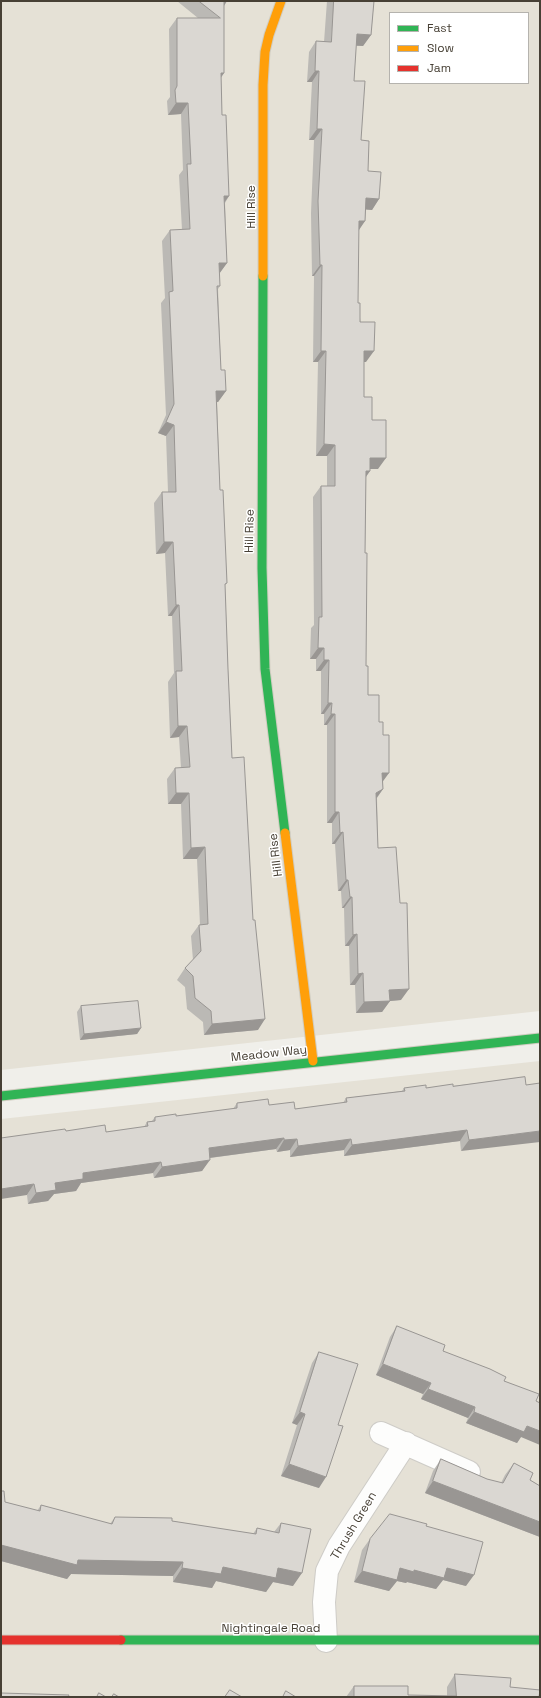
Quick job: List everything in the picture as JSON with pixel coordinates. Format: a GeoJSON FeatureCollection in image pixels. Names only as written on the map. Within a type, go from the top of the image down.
{"type":"FeatureCollection","features":[{"type":"Feature","properties":{"kind":"street","name":"Hill Rise"},"geometry":{"type":"LineString","coordinates":[[281,1],[269,35],[265,52],[263,85],[262,576],[265,669],[313,1061]]}},
{"type":"Feature","properties":{"kind":"street","name":"Meadow Way"},"geometry":{"type":"LineString","coordinates":[[1,1096],[313,1061],[540,1038]]}},
{"type":"Feature","properties":{"kind":"street"},"geometry":{"type":"LineString","coordinates":[[381,1433],[406,1443],[484,1480]]}},
{"type":"Feature","properties":{"kind":"street","name":"Thrush Green"},"geometry":{"type":"LineString","coordinates":[[326,1641],[324,1602],[327,1571],[340,1546],[406,1443]]}},
{"type":"Feature","properties":{"kind":"street","name":"Nightingale Road"},"geometry":{"type":"LineString","coordinates":[[1,1640],[540,1640]]}},
{"type":"Feature","properties":{"kind":"shaded area"},"geometry":{"type":"Polygon","coordinates":[[[1,1],[540,1],[540,1011],[1,1070],[1,1]]]}},
{"type":"Feature","properties":{"kind":"shaded area"},"geometry":{"type":"Polygon","coordinates":[[[540,1061],[540,1697],[1,1697],[1,1119],[540,1061]]]}},
{"type":"Feature","properties":{"kind":"building"},"geometry":{"type":"Polygon","coordinates":[[[199,1],[224,1],[224,73],[221,73],[222,115],[226,115],[229,196],[224,196],[227,263],[219,263],[220,286],[217,286],[221,370],[225,370],[226,391],[216,391],[220,490],[223,490],[232,758],[244,757],[253,920],[255,920],[265,1019],[212,1024],[211,1011],[195,998],[193,976],[185,968],[201,951],[199,925],[208,924],[205,847],[191,848],[189,793],[176,793],[175,768],[190,767],[187,726],[178,726],[176,671],[182,671],[179,605],[176,605],[173,542],[164,542],[162,492],[176,492],[174,425],[166,422],[174,404],[169,292],[173,291],[170,230],[190,229],[187,164],[191,164],[188,103],[176,103],[175,90],[177,86],[177,18],[220,18],[199,1]]]}},
{"type":"Feature","properties":{"kind":"building"},"geometry":{"type":"Polygon","coordinates":[[[334,1],[374,1],[371,35],[357,34],[354,81],[365,81],[361,140],[369,141],[368,171],[381,172],[379,199],[366,198],[365,221],[359,221],[358,303],[360,303],[360,322],[375,322],[374,351],[364,351],[364,397],[372,397],[372,420],[386,420],[386,458],[370,458],[370,471],[366,471],[365,553],[367,553],[366,666],[368,666],[368,695],[379,695],[379,722],[383,722],[383,735],[389,735],[389,773],[382,773],[383,789],[376,793],[378,848],[396,847],[400,903],[407,903],[409,989],[389,990],[390,1001],[364,1002],[363,973],[358,974],[357,934],[353,935],[352,897],[350,897],[348,880],[346,880],[343,832],[340,833],[339,812],[335,812],[335,714],[331,714],[332,703],[328,703],[329,660],[324,660],[324,648],[318,648],[319,617],[322,617],[321,486],[335,486],[335,445],[324,444],[326,351],[321,351],[322,265],[320,265],[318,201],[322,129],[317,129],[319,71],[315,71],[316,41],[331,42],[334,1]]]}},
{"type":"Feature","properties":{"kind":"building"},"geometry":{"type":"Polygon","coordinates":[[[138,1001],[141,1028],[84,1034],[81,1006],[138,1001]]]}},
{"type":"Feature","properties":{"kind":"building"},"geometry":{"type":"Polygon","coordinates":[[[525,1077],[526,1085],[540,1083],[540,1131],[469,1140],[467,1130],[352,1145],[351,1139],[298,1146],[297,1139],[284,1140],[284,1138],[209,1148],[210,1160],[162,1167],[161,1162],[83,1173],[83,1179],[55,1183],[56,1190],[36,1193],[34,1184],[1,1189],[1,1138],[105,1125],[106,1132],[148,1126],[147,1122],[155,1121],[155,1117],[176,1114],[176,1116],[237,1108],[237,1103],[268,1099],[269,1105],[294,1102],[295,1109],[347,1102],[346,1098],[405,1091],[404,1088],[426,1085],[426,1088],[453,1084],[453,1086],[525,1077]]]}},
{"type":"Feature","properties":{"kind":"building"},"geometry":{"type":"Polygon","coordinates":[[[397,1326],[445,1345],[443,1351],[490,1369],[506,1377],[504,1381],[539,1394],[536,1401],[540,1403],[540,1431],[527,1426],[524,1432],[474,1412],[475,1407],[428,1389],[431,1383],[383,1364],[397,1326]]]}},
{"type":"Feature","properties":{"kind":"building"},"geometry":{"type":"Polygon","coordinates":[[[319,1352],[358,1364],[338,1425],[343,1426],[326,1477],[289,1464],[305,1414],[300,1412],[319,1352]]]}},
{"type":"Feature","properties":{"kind":"building"},"geometry":{"type":"Polygon","coordinates":[[[441,1459],[487,1479],[503,1483],[514,1463],[533,1473],[530,1480],[540,1486],[540,1522],[433,1481],[441,1459]]]}},
{"type":"Feature","properties":{"kind":"building"},"geometry":{"type":"Polygon","coordinates":[[[1,1491],[4,1491],[5,1502],[40,1511],[41,1505],[112,1524],[115,1517],[172,1518],[172,1521],[256,1534],[257,1528],[279,1533],[281,1523],[311,1529],[302,1573],[278,1568],[276,1578],[223,1567],[221,1574],[182,1568],[183,1562],[78,1560],[77,1565],[1,1545],[1,1491]]]}},
{"type":"Feature","properties":{"kind":"building"},"geometry":{"type":"Polygon","coordinates":[[[390,1514],[483,1542],[474,1575],[447,1568],[444,1578],[400,1568],[397,1580],[362,1571],[370,1539],[390,1514]]]}},
{"type":"Feature","properties":{"kind":"building"},"geometry":{"type":"Polygon","coordinates":[[[455,1674],[511,1678],[510,1687],[540,1690],[539,1697],[354,1697],[354,1686],[408,1686],[408,1695],[456,1696],[455,1674]]]}},
{"type":"Feature","properties":{"kind":"building"},"geometry":{"type":"Polygon","coordinates":[[[230,1690],[242,1697],[225,1697],[230,1690]]]}},
{"type":"Feature","properties":{"kind":"building"},"geometry":{"type":"Polygon","coordinates":[[[286,1691],[296,1697],[283,1697],[286,1691]]]}},
{"type":"Feature","properties":{"kind":"building"},"geometry":{"type":"Polygon","coordinates":[[[1,1693],[69,1695],[68,1697],[1,1697],[1,1693]]]}},
{"type":"Feature","properties":{"kind":"building"},"geometry":{"type":"Polygon","coordinates":[[[99,1693],[106,1697],[97,1697],[99,1693]]]}},
{"type":"Feature","properties":{"kind":"building"},"geometry":{"type":"Polygon","coordinates":[[[114,1694],[119,1697],[112,1697],[114,1694]]]}},
{"type":"Feature","properties":{"kind":"traffic: fast"},"geometry":{"type":"LineString","coordinates":[[263,276],[262,568],[265,669],[285,833]]}},
{"type":"Feature","properties":{"kind":"traffic: fast"},"geometry":{"type":"LineString","coordinates":[[1,1096],[540,1038]]}},
{"type":"Feature","properties":{"kind":"traffic: fast"},"geometry":{"type":"LineString","coordinates":[[121,1640],[540,1640]]}},
{"type":"Feature","properties":{"kind":"traffic: slow"},"geometry":{"type":"LineString","coordinates":[[263,276],[263,85],[265,52],[269,35],[281,1]]}},
{"type":"Feature","properties":{"kind":"traffic: slow"},"geometry":{"type":"LineString","coordinates":[[285,833],[313,1061]]}},
{"type":"Feature","properties":{"kind":"traffic: jam"},"geometry":{"type":"LineString","coordinates":[[1,1640],[121,1640]]}}]}
